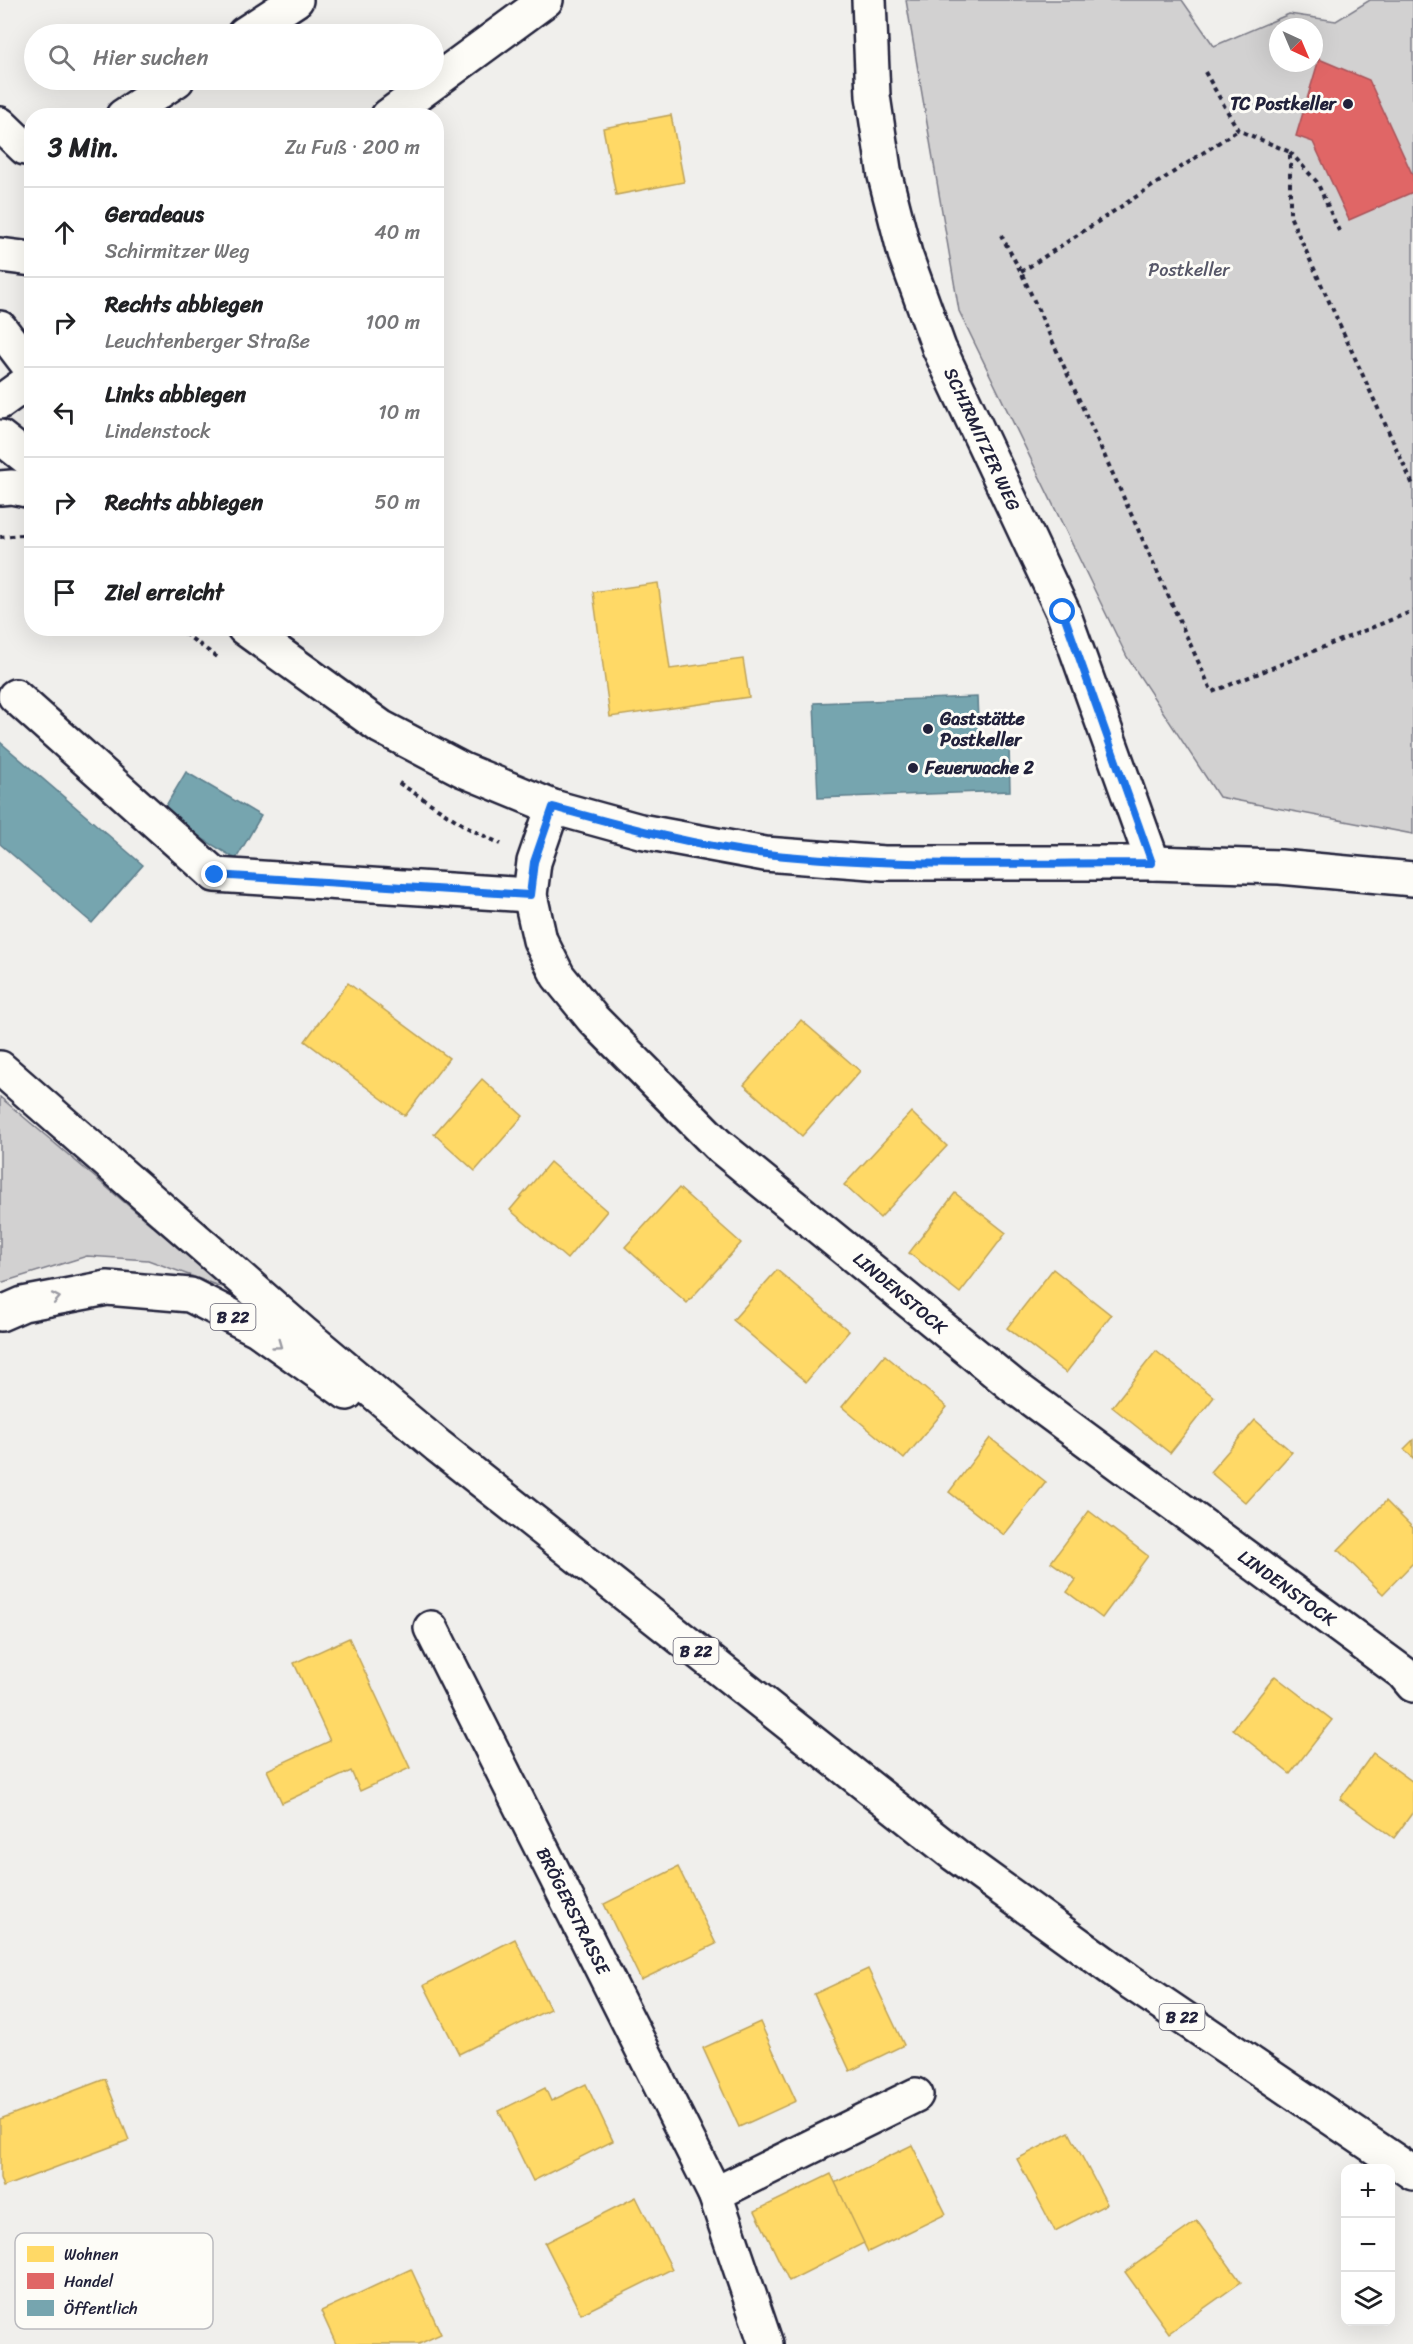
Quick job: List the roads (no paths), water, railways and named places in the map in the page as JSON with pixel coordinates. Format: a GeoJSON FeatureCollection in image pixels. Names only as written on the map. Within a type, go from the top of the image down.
{"type":"FeatureCollection","features":[{"type":"Feature","properties":{"kind":"street"},"geometry":{"type":"LineString","coordinates":[[259,24],[296,0]]}},
{"type":"Feature","properties":{"kind":"street"},"geometry":{"type":"LineString","coordinates":[[444,75],[546,0]]}},
{"type":"Feature","properties":{"kind":"street","name":"SCHIRMITZER WEG"},"geometry":{"type":"LineString","coordinates":[[869,0],[873,96],[885,176],[905,254],[939,348],[1063,612],[1152,863]]}},
{"type":"Feature","properties":{"kind":"street"},"geometry":{"type":"LineString","coordinates":[[135,108],[162,90]]}},
{"type":"Feature","properties":{"kind":"street"},"geometry":{"type":"LineString","coordinates":[[399,108],[423,90]]}},
{"type":"Feature","properties":{"kind":"street"},"geometry":{"type":"LineString","coordinates":[[0,124],[24,147]]}},
{"type":"Feature","properties":{"kind":"street"},"geometry":{"type":"LineString","coordinates":[[0,255],[24,258]]}},
{"type":"Feature","properties":{"kind":"street"},"geometry":{"type":"LineString","coordinates":[[0,328],[24,360]]}},
{"type":"Feature","properties":{"kind":"street"},"geometry":{"type":"LineString","coordinates":[[0,402],[24,385]]}},
{"type":"Feature","properties":{"kind":"street"},"geometry":{"type":"LineString","coordinates":[[0,437],[24,456]]}},
{"type":"Feature","properties":{"kind":"street"},"geometry":{"type":"LineString","coordinates":[[0,488],[24,489]]}},
{"type":"Feature","properties":{"kind":"street"},"geometry":{"type":"LineString","coordinates":[[255,636],[381,727],[463,770],[553,807],[640,831],[765,854],[884,863],[1152,863],[1280,867],[1413,879]]}},
{"type":"Feature","properties":{"kind":"street"},"geometry":{"type":"LineString","coordinates":[[15,696],[215,875],[530,895]]}},
{"type":"Feature","properties":{"kind":"street","name":"LINDENSTOCK"},"geometry":{"type":"LineString","coordinates":[[553,807],[534,862],[530,895],[540,940],[558,976],[593,1019],[717,1144],[1012,1385],[1410,1674]]}},
{"type":"Feature","properties":{"kind":"street","name":"B 22"},"geometry":{"type":"LineString","coordinates":[[0,1068],[303,1332],[438,1446],[955,1855],[1129,1981],[1413,2173]]}},
{"type":"Feature","properties":{"kind":"street","name":"B 22"},"geometry":{"type":"LineString","coordinates":[[0,1314],[23,1304],[107,1288],[190,1295],[256,1329],[331,1384],[438,1446]]}},
{"type":"Feature","properties":{"kind":"street","name":"BRÖGERSTRASSE"},"geometry":{"type":"LineString","coordinates":[[431,1628],[715,2194],[766,2344]]}},
{"type":"Feature","properties":{"kind":"street"},"geometry":{"type":"LineString","coordinates":[[715,2194],[916,2095]]}},
{"type":"Feature","properties":{"kind":"place","name":"TC Postkeller"},"geometry":{"type":"Point","coordinates":[1348,104]}},
{"type":"Feature","properties":{"kind":"place","name":"Gaststätte Postkeller"},"geometry":{"type":"Point","coordinates":[928,729]}},
{"type":"Feature","properties":{"kind":"place","name":"Feuerwache 2"},"geometry":{"type":"Point","coordinates":[913,768]}},
{"type":"Feature","properties":{"kind":"park label","name":"Postkeller"},"geometry":{"type":"Point","coordinates":[1189,270]}}]}
